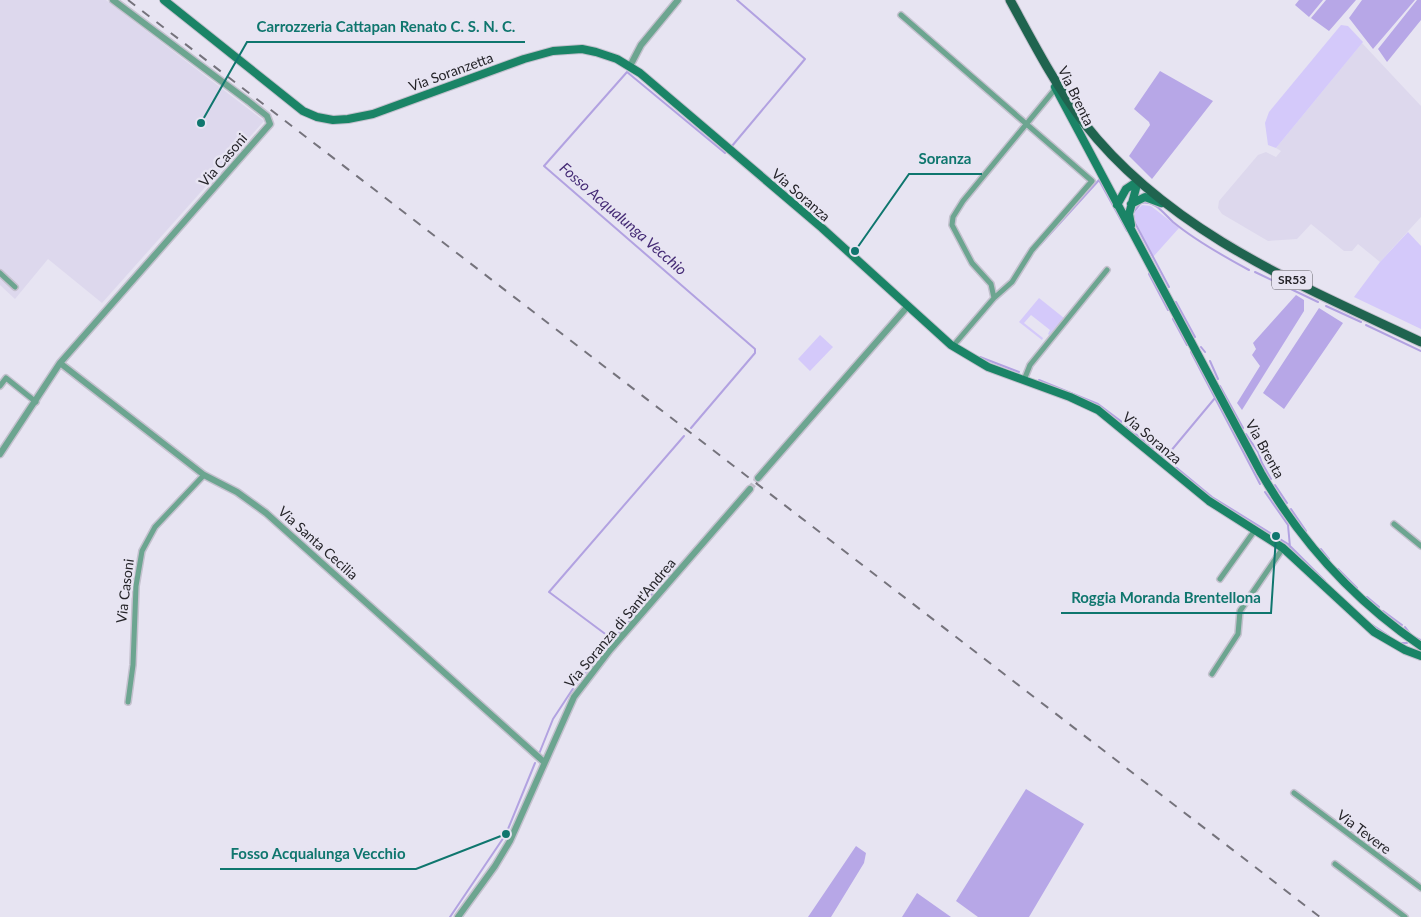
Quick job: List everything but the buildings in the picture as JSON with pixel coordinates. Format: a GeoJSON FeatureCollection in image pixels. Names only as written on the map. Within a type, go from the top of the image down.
{"type":"FeatureCollection","features":[{"type":"Feature","properties":{"kind":"main road","name":"Via Soranzetta"},"geometry":{"type":"LineString","coordinates":[[164,0],[290,102],[317,117],[348,119],[373,114],[544,52],[566,49],[596,52],[630,66]]}},
{"type":"Feature","properties":{"kind":"main road","name":"Via Brenta"},"geometry":{"type":"LineString","coordinates":[[1010,0],[1041,56],[1117,205],[1261,473],[1294,524],[1346,585],[1386,621],[1421,646]]}},
{"type":"Feature","properties":{"kind":"main road","name":"SR53"},"geometry":{"type":"LineString","coordinates":[[1041,56],[1084,123],[1138,181],[1169,206],[1226,246],[1421,342]]}},
{"type":"Feature","properties":{"kind":"main road","name":"Via Soranza"},"geometry":{"type":"LineString","coordinates":[[630,66],[822,228],[953,346],[978,362],[1070,397],[1098,410],[1209,501],[1283,548],[1374,632],[1405,650],[1421,656]]}},
{"type":"Feature","properties":{"kind":"main road"},"geometry":{"type":"LineString","coordinates":[[1131,229],[1129,214],[1138,181]]}},
{"type":"Feature","properties":{"kind":"main road"},"geometry":{"type":"LineString","coordinates":[[1117,205],[1126,188],[1138,181]]}},
{"type":"Feature","properties":{"kind":"main road"},"geometry":{"type":"LineString","coordinates":[[1132,204],[1145,197],[1169,206]]}},
{"type":"Feature","properties":{"kind":"street","name":"Via Casoni"},"geometry":{"type":"LineString","coordinates":[[60,363],[270,124],[267,116],[113,0]]}},
{"type":"Feature","properties":{"kind":"street"},"geometry":{"type":"LineString","coordinates":[[630,66],[641,45],[678,0]]}},
{"type":"Feature","properties":{"kind":"street"},"geometry":{"type":"LineString","coordinates":[[901,15],[1092,182],[1032,250],[1012,282],[994,298],[953,346]]}},
{"type":"Feature","properties":{"kind":"street"},"geometry":{"type":"LineString","coordinates":[[994,298],[991,284],[972,262],[952,225],[953,217],[963,201],[1056,88]]}},
{"type":"Feature","properties":{"kind":"street"},"geometry":{"type":"LineString","coordinates":[[1024,380],[1030,365],[1107,270]]}},
{"type":"Feature","properties":{"kind":"street"},"geometry":{"type":"LineString","coordinates":[[0,273],[16,287]]}},
{"type":"Feature","properties":{"kind":"street"},"geometry":{"type":"LineString","coordinates":[[758,478],[908,306]]}},
{"type":"Feature","properties":{"kind":"street"},"geometry":{"type":"LineString","coordinates":[[0,454],[60,363]]}},
{"type":"Feature","properties":{"kind":"street","name":"Via Santa Cecilia"},"geometry":{"type":"LineString","coordinates":[[60,363],[204,475],[237,492],[266,513],[544,762]]}},
{"type":"Feature","properties":{"kind":"street"},"geometry":{"type":"LineString","coordinates":[[0,386],[6,378],[36,402]]}},
{"type":"Feature","properties":{"kind":"street","name":"Via Casoni"},"geometry":{"type":"LineString","coordinates":[[128,702],[133,665],[136,586],[144,547],[155,526],[204,475]]}},
{"type":"Feature","properties":{"kind":"street","name":"Via Soranza di Sant'Andrea"},"geometry":{"type":"LineString","coordinates":[[458,917],[496,866],[510,841],[566,713],[590,675],[750,488]]}},
{"type":"Feature","properties":{"kind":"street"},"geometry":{"type":"LineString","coordinates":[[1394,524],[1421,546]]}},
{"type":"Feature","properties":{"kind":"street"},"geometry":{"type":"LineString","coordinates":[[1220,579],[1255,530]]}},
{"type":"Feature","properties":{"kind":"street"},"geometry":{"type":"LineString","coordinates":[[1212,674],[1238,634],[1240,611],[1283,548]]}},
{"type":"Feature","properties":{"kind":"street","name":"Via Tevere"},"geometry":{"type":"LineString","coordinates":[[1294,793],[1421,888]]}},
{"type":"Feature","properties":{"kind":"street"},"geometry":{"type":"LineString","coordinates":[[1335,864],[1405,917]]}},
{"type":"Feature","properties":{"kind":"shaded area"},"geometry":{"type":"Polygon","coordinates":[[[0,0],[106,0],[264,121],[102,303],[48,259],[15,299],[0,285],[0,0]]]}},
{"type":"Feature","properties":{"kind":"shaded area"},"geometry":{"type":"Polygon","coordinates":[[[1299,0],[1323,0],[1309,17],[1295,5],[1299,0]]]}},
{"type":"Feature","properties":{"kind":"shaded area"},"geometry":{"type":"Polygon","coordinates":[[[1326,0],[1356,0],[1329,31],[1311,18],[1326,0]]]}},
{"type":"Feature","properties":{"kind":"shaded area"},"geometry":{"type":"Polygon","coordinates":[[[1362,0],[1415,0],[1373,49],[1349,18],[1362,0]]]}},
{"type":"Feature","properties":{"kind":"shaded area"},"geometry":{"type":"Polygon","coordinates":[[[1417,0],[1421,0],[1421,20],[1387,62],[1378,49],[1417,0]]]}},
{"type":"Feature","properties":{"kind":"shaded area"},"geometry":{"type":"Polygon","coordinates":[[[1341,25],[1348,26],[1363,42],[1276,148],[1268,145],[1265,123],[1269,112],[1341,25]]]}},
{"type":"Feature","properties":{"kind":"shaded area"},"geometry":{"type":"Polygon","coordinates":[[[1362,43],[1421,106],[1421,217],[1380,262],[1358,244],[1352,251],[1344,251],[1311,224],[1297,239],[1268,241],[1222,214],[1218,208],[1219,201],[1258,155],[1266,152],[1276,157],[1281,151],[1276,148],[1362,43]]]}},
{"type":"Feature","properties":{"kind":"shaded area"},"geometry":{"type":"Polygon","coordinates":[[[1160,71],[1213,101],[1152,179],[1129,156],[1150,125],[1134,109],[1160,71]]]}},
{"type":"Feature","properties":{"kind":"shaded area"},"geometry":{"type":"Polygon","coordinates":[[[1142,205],[1151,206],[1179,228],[1153,257],[1134,218],[1135,212],[1142,205]]]}},
{"type":"Feature","properties":{"kind":"shaded area"},"geometry":{"type":"Polygon","coordinates":[[[1408,232],[1421,246],[1421,329],[1354,297],[1380,262],[1408,232]]]}},
{"type":"Feature","properties":{"kind":"shaded area"},"geometry":{"type":"Polygon","coordinates":[[[1296,295],[1304,300],[1304,311],[1242,410],[1237,403],[1260,366],[1252,355],[1256,349],[1253,343],[1296,295]]]}},
{"type":"Feature","properties":{"kind":"shaded area"},"geometry":{"type":"Polygon","coordinates":[[[1039,298],[1064,318],[1049,335],[1050,330],[1031,315],[1024,323],[1043,338],[1042,340],[1019,322],[1039,298]]]}},
{"type":"Feature","properties":{"kind":"shaded area"},"geometry":{"type":"Polygon","coordinates":[[[1319,308],[1343,323],[1284,409],[1263,393],[1319,308]]]}},
{"type":"Feature","properties":{"kind":"shaded area"},"geometry":{"type":"Polygon","coordinates":[[[820,335],[833,347],[810,371],[798,359],[820,335]]]}},
{"type":"Feature","properties":{"kind":"shaded area"},"geometry":{"type":"Polygon","coordinates":[[[1026,789],[1084,824],[1029,917],[978,917],[956,901],[1026,789]]]}},
{"type":"Feature","properties":{"kind":"shaded area"},"geometry":{"type":"Polygon","coordinates":[[[856,846],[866,853],[864,863],[831,917],[808,917],[856,846]]]}},
{"type":"Feature","properties":{"kind":"shaded area"},"geometry":{"type":"Polygon","coordinates":[[[917,893],[951,917],[902,917],[917,893]]]}},
{"type":"Feature","properties":{"kind":"waterway","name":"Fosso Acqualunga Vecchio"},"geometry":{"type":"LineString","coordinates":[[732,146],[805,59],[737,0]]}},
{"type":"Feature","properties":{"kind":"waterway","name":"Fosso Acqualunga Vecchio"},"geometry":{"type":"LineString","coordinates":[[691,428],[755,353],[755,349],[544,166],[627,72],[725,153]]}},
{"type":"Feature","properties":{"kind":"waterway"},"geometry":{"type":"LineString","coordinates":[[1040,245],[1099,180],[1127,231]]}},
{"type":"Feature","properties":{"kind":"waterway"},"geometry":{"type":"LineString","coordinates":[[1169,287],[1134,221],[1133,213],[1141,203],[1155,206],[1191,236],[1249,270]]}},
{"type":"Feature","properties":{"kind":"waterway"},"geometry":{"type":"LineString","coordinates":[[1255,272],[1318,302]]}},
{"type":"Feature","properties":{"kind":"waterway"},"geometry":{"type":"LineString","coordinates":[[1149,274],[1168,310]]}},
{"type":"Feature","properties":{"kind":"waterway"},"geometry":{"type":"LineString","coordinates":[[1176,302],[1195,337]]}},
{"type":"Feature","properties":{"kind":"waterway"},"geometry":{"type":"LineString","coordinates":[[1326,306],[1361,322]]}},
{"type":"Feature","properties":{"kind":"waterway"},"geometry":{"type":"LineString","coordinates":[[1173,319],[1187,345]]}},
{"type":"Feature","properties":{"kind":"waterway"},"geometry":{"type":"LineString","coordinates":[[1366,325],[1421,351]]}},
{"type":"Feature","properties":{"kind":"waterway"},"geometry":{"type":"LineString","coordinates":[[1201,347],[1205,352]]}},
{"type":"Feature","properties":{"kind":"waterway"},"geometry":{"type":"LineString","coordinates":[[1191,352],[1260,484]]}},
{"type":"Feature","properties":{"kind":"waterway"},"geometry":{"type":"LineString","coordinates":[[980,357],[1019,372]]}},
{"type":"Feature","properties":{"kind":"waterway"},"geometry":{"type":"LineString","coordinates":[[1210,361],[1218,379]]}},
{"type":"Feature","properties":{"kind":"waterway"},"geometry":{"type":"LineString","coordinates":[[1039,380],[1098,404],[1122,422]]}},
{"type":"Feature","properties":{"kind":"waterway"},"geometry":{"type":"LineString","coordinates":[[1220,386],[1243,428]]}},
{"type":"Feature","properties":{"kind":"waterway"},"geometry":{"type":"LineString","coordinates":[[1165,458],[1215,398]]}},
{"type":"Feature","properties":{"kind":"waterway"},"geometry":{"type":"LineString","coordinates":[[1127,427],[1212,497],[1288,544],[1325,581]]}},
{"type":"Feature","properties":{"kind":"waterway"},"geometry":{"type":"LineString","coordinates":[[1246,434],[1258,452],[1271,479]]}},
{"type":"Feature","properties":{"kind":"waterway","name":"Fosso Acqualunga Vecchio"},"geometry":{"type":"LineString","coordinates":[[612,639],[549,592],[684,436]]}},
{"type":"Feature","properties":{"kind":"waterway"},"geometry":{"type":"LineString","coordinates":[[1275,485],[1287,503]]}},
{"type":"Feature","properties":{"kind":"waterway"},"geometry":{"type":"LineString","coordinates":[[1265,492],[1288,525],[1290,547]]}},
{"type":"Feature","properties":{"kind":"waterway"},"geometry":{"type":"LineString","coordinates":[[1291,509],[1306,531]]}},
{"type":"Feature","properties":{"kind":"waterway"},"geometry":{"type":"LineString","coordinates":[[1321,549],[1329,559]]}},
{"type":"Feature","properties":{"kind":"waterway"},"geometry":{"type":"LineString","coordinates":[[1338,569],[1357,588]]}},
{"type":"Feature","properties":{"kind":"waterway","name":"Fosso Acqualunga Vecchio"},"geometry":{"type":"LineString","coordinates":[[539,754],[553,719],[578,681],[668,575]]}},
{"type":"Feature","properties":{"kind":"waterway"},"geometry":{"type":"LineString","coordinates":[[1367,597],[1379,607]]}},
{"type":"Feature","properties":{"kind":"waterway"},"geometry":{"type":"LineString","coordinates":[[1383,611],[1402,625]]}},
{"type":"Feature","properties":{"kind":"waterway"},"geometry":{"type":"LineString","coordinates":[[1368,622],[1389,636]]}},
{"type":"Feature","properties":{"kind":"waterway"},"geometry":{"type":"LineString","coordinates":[[1405,627],[1412,636],[1421,640]]}},
{"type":"Feature","properties":{"kind":"waterway"},"geometry":{"type":"LineString","coordinates":[[1399,643],[1407,643]]}},
{"type":"Feature","properties":{"kind":"waterway","name":"Fosso Acqualunga Vecchio"},"geometry":{"type":"LineString","coordinates":[[450,917],[506,834],[535,763]]}},
{"type":"Feature","properties":{"kind":"tunnel"},"geometry":{"type":"LineString","coordinates":[[750,489],[758,478]]}},
{"type":"Feature","properties":{"kind":"railway"},"geometry":{"type":"LineString","coordinates":[[128,0],[1320,917]]}},
{"type":"Feature","properties":{"kind":"place","name":"Carrozzeria Cattapan Renato C. S. N. C."},"geometry":{"type":"Point","coordinates":[201,123]}},
{"type":"Feature","properties":{"kind":"place","name":"Soranza"},"geometry":{"type":"Point","coordinates":[855,251]}},
{"type":"Feature","properties":{"kind":"place","name":"Roggia Moranda Brentellona"},"geometry":{"type":"Point","coordinates":[1276,536]}},
{"type":"Feature","properties":{"kind":"place","name":"Fosso Acqualunga Vecchio"},"geometry":{"type":"Point","coordinates":[506,834]}}]}
